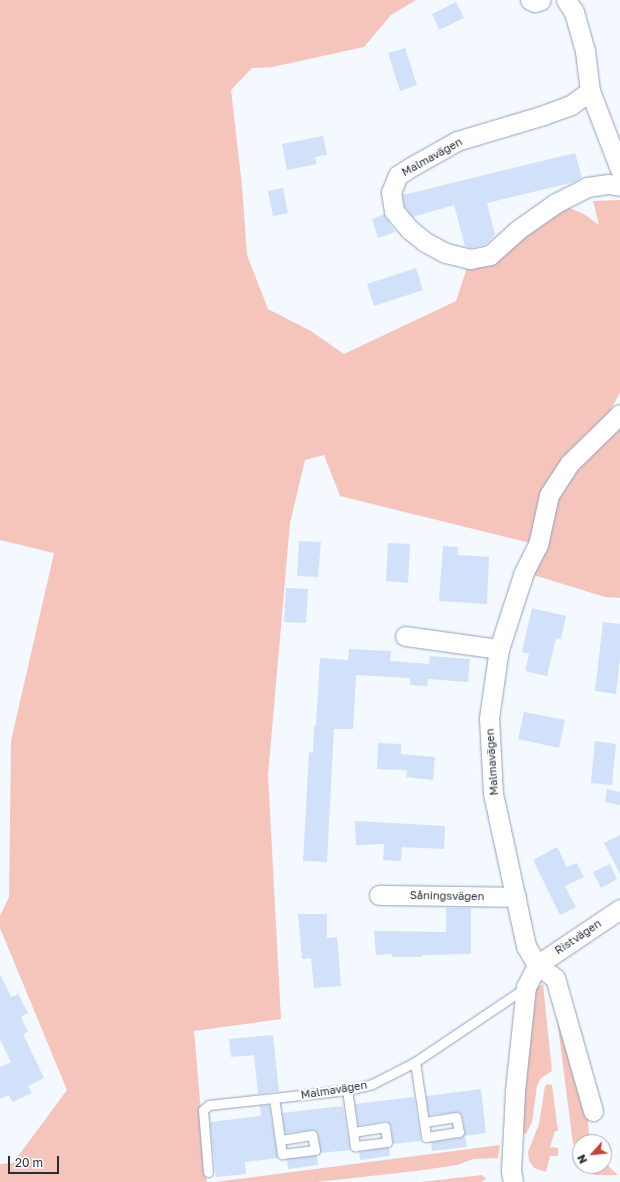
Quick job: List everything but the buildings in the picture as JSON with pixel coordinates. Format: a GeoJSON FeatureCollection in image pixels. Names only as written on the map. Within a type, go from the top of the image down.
{"type":"FeatureCollection","features":[{"type":"Feature","properties":{"kind":"street"},"geometry":{"type":"LineString","coordinates":[[530,0],[535,2],[541,0]]}},
{"type":"Feature","properties":{"kind":"street"},"geometry":{"type":"LineString","coordinates":[[566,0],[574,12],[585,51],[590,91],[620,170]]}},
{"type":"Feature","properties":{"kind":"street","name":"Malmavägen"},"geometry":{"type":"LineString","coordinates":[[590,91],[571,105],[544,115],[457,141],[411,167],[398,175],[391,192],[394,211],[409,229],[425,242],[446,253],[470,259],[490,255],[520,229],[556,204],[587,187],[609,184],[620,186]]}},
{"type":"Feature","properties":{"kind":"street","name":"Malmavägen"},"geometry":{"type":"LineString","coordinates":[[593,1111],[556,978],[537,965],[526,946],[492,794],[489,718],[499,649],[524,572],[538,544],[549,495],[570,463],[620,414]]}},
{"type":"Feature","properties":{"kind":"street"},"geometry":{"type":"LineString","coordinates":[[405,636],[499,649]]}},
{"type":"Feature","properties":{"kind":"street","name":"Såningsvägen"},"geometry":{"type":"LineString","coordinates":[[379,895],[516,897]]}},
{"type":"Feature","properties":{"kind":"street","name":"Ristvägen"},"geometry":{"type":"LineString","coordinates":[[537,965],[620,909]]}},
{"type":"Feature","properties":{"kind":"street","name":"Malmavägen"},"geometry":{"type":"LineString","coordinates":[[513,1182],[511,1171],[515,1091],[526,987],[537,965]]}},
{"type":"Feature","properties":{"kind":"lane","name":"Malmavägen"},"geometry":{"type":"LineString","coordinates":[[208,1172],[203,1110],[209,1105],[347,1090],[372,1084],[415,1062],[526,987]]}},
{"type":"Feature","properties":{"kind":"lane"},"geometry":{"type":"LineString","coordinates":[[415,1062],[424,1122]]}},
{"type":"Feature","properties":{"kind":"lane"},"geometry":{"type":"LineString","coordinates":[[347,1090],[353,1132]]}},
{"type":"Feature","properties":{"kind":"lane"},"geometry":{"type":"LineString","coordinates":[[274,1098],[280,1140]]}},
{"type":"Feature","properties":{"kind":"shaded area"},"geometry":{"type":"Polygon","coordinates":[[[0,0],[416,0],[391,15],[364,47],[272,67],[252,68],[231,90],[242,186],[247,255],[268,309],[311,331],[344,354],[456,301],[470,259],[556,203],[584,214],[599,225],[593,201],[620,200],[620,392],[599,433],[620,412],[620,598],[605,597],[524,572],[530,543],[340,496],[324,455],[305,460],[290,523],[268,775],[281,1019],[194,1031],[207,1182],[0,1182],[0,1164],[13,1163],[67,1090],[0,928],[0,916],[9,897],[11,741],[54,553],[0,540],[0,0]]]}},
{"type":"Feature","properties":{"kind":"shaded area"},"geometry":{"type":"Polygon","coordinates":[[[543,984],[552,1071],[541,1078],[537,1086],[532,1122],[526,1134],[521,1133],[533,993],[537,987],[543,984]]]}},
{"type":"Feature","properties":{"kind":"shaded area"},"geometry":{"type":"Polygon","coordinates":[[[554,995],[579,1093],[588,1120],[589,1134],[572,1134],[572,1136],[554,995]]]}},
{"type":"Feature","properties":{"kind":"shaded area"},"geometry":{"type":"Polygon","coordinates":[[[548,1084],[552,1085],[558,1131],[555,1131],[550,1147],[558,1148],[558,1156],[550,1156],[546,1172],[534,1168],[529,1161],[528,1152],[539,1124],[545,1086],[548,1084]]]}},
{"type":"Feature","properties":{"kind":"shaded area"},"geometry":{"type":"Polygon","coordinates":[[[500,1145],[498,1158],[473,1159],[457,1165],[416,1171],[317,1182],[215,1182],[500,1145]]]}},
{"type":"Feature","properties":{"kind":"shaded area"},"geometry":{"type":"Polygon","coordinates":[[[612,1169],[618,1175],[594,1175],[612,1174],[612,1169]]]}},
{"type":"Feature","properties":{"kind":"shaded area"},"geometry":{"type":"Polygon","coordinates":[[[482,1175],[486,1179],[481,1182],[421,1182],[482,1175]]]}}]}
